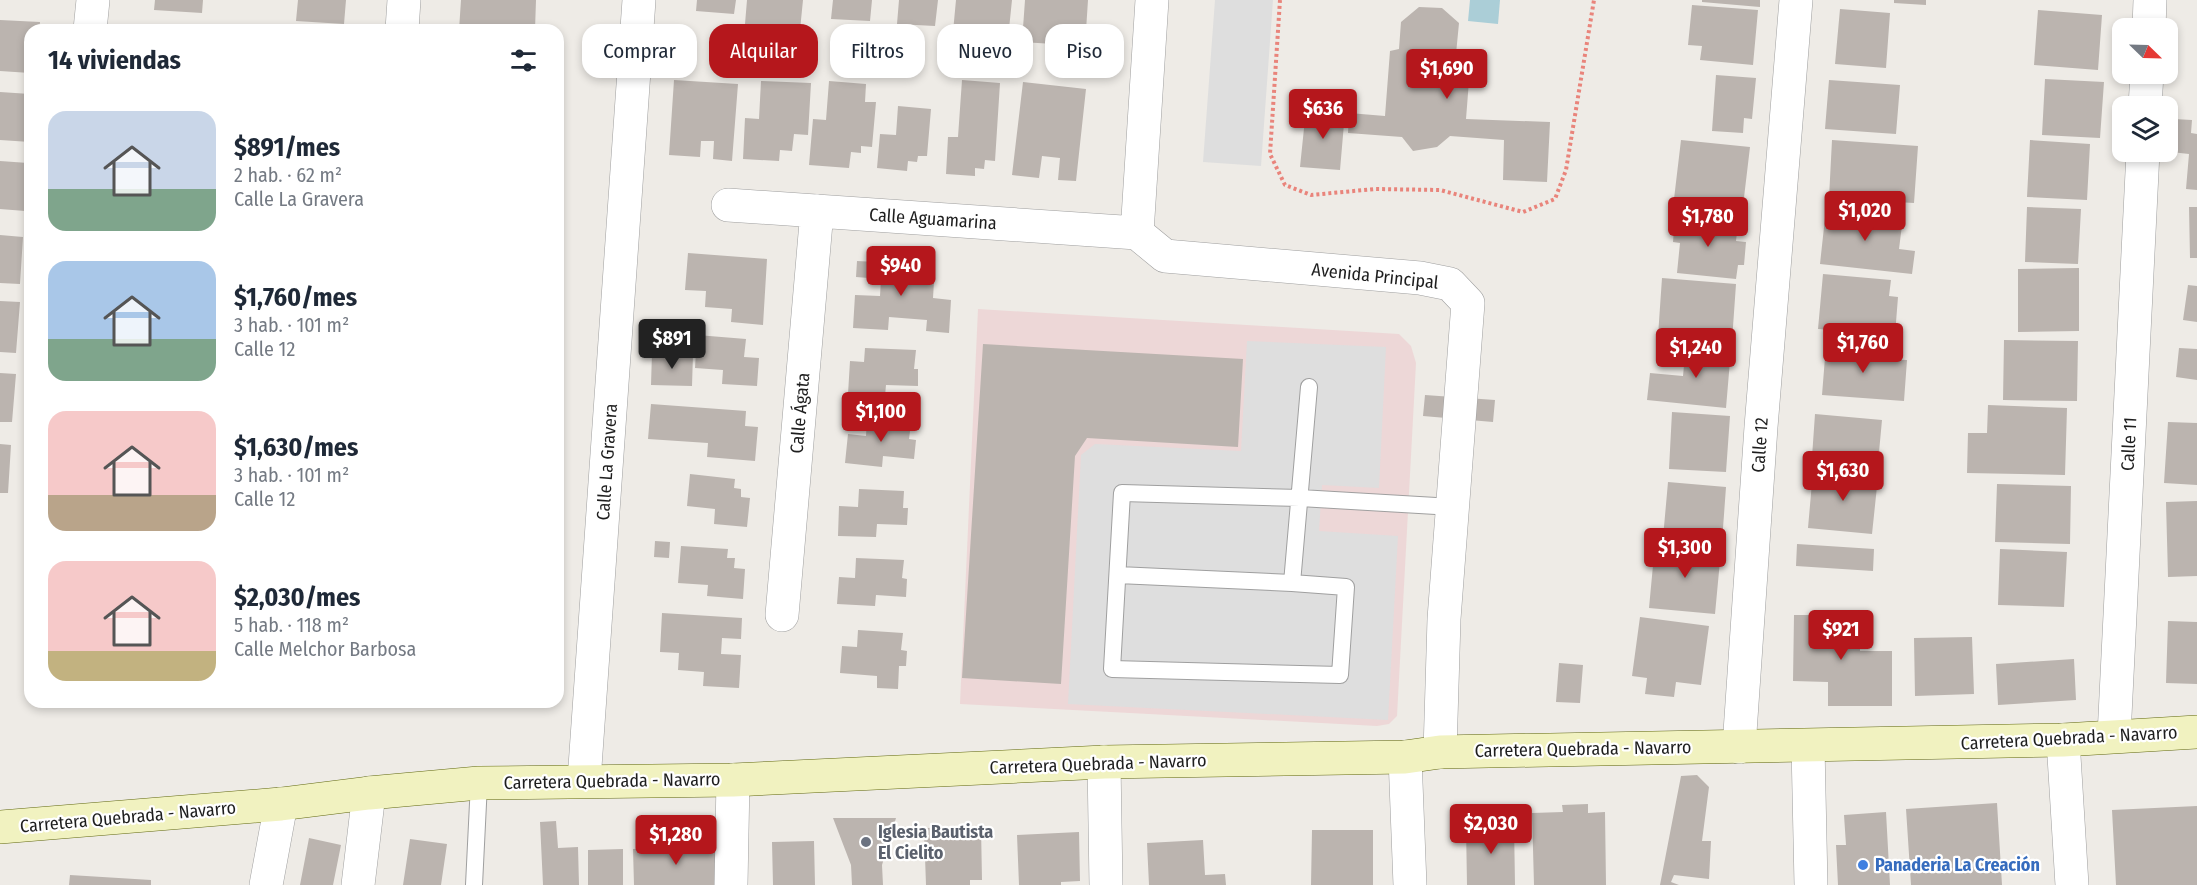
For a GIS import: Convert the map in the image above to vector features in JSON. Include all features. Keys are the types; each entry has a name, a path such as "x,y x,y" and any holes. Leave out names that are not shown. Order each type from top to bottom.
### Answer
{"street":[{"path":"91,24 93,0"},
{"path":"402,24 404,0"},
{"name":"Calle La Gravera","path":"584,781 639,0"},
{"path":"1137,233 1152,0"},
{"name":"Calle 12","path":"1739,747 1762,415 1796,0"},
{"path":"2149,18 2150,0"},
{"name":"Calle 11","path":"2114,736 2143,162"},
{"name":"Calle Aguamarina","path":"728,205 1137,233"},
{"name":"Calle Ágata","path":"782,615 817,211"},
{"name":"Avenida Principal","path":"1137,233 1165,256 1420,278 1450,284 1468,303 1444,619 1440,752"},
{"name":"Carretera Quebrada - Navarro","path":"0,827 281,804 479,783 733,780 1104,762 1406,757 1440,752 2063,740 2197,732"},
{"path":"2063,740 2072,885"},
{"path":"1808,746 1811,885"},
{"path":"1406,757 1410,885"},
{"path":"1104,762 1106,885"},
{"path":"731,885 733,780"},
{"path":"358,885 369,793"},
{"path":"266,885 281,804"}],"lane":[{"path":"1292,583 1309,387"},
{"path":"1118,575 1346,587 1340,675 1112,669 1122,493 1300,498 1453,507"},
{"path":"474,885 479,783"}],"path":[{"path":"1280,0 1270,154 1285,185 1311,195 1375,189 1440,190 1523,212 1555,199 1566,170 1594,0"}],"shaded area":[{"path":"1215,0 1273,0 1261,166 1203,162"},
{"path":"978,309 1399,334 1411,346 1416,363 1397,716 1389,724 1377,726 960,704"},
{"path":"1247,341 1386,347 1379,488 1322,485 1319,531 1398,536 1388,720 1068,704 1081,455 1095,444 1241,451"}],"water":[{"path":"1470,0 1500,0 1498,24 1468,21"}],"building":[{"path":"155,0 203,0 202,13 154,10"},
{"path":"298,0 346,0 344,24 296,21"},
{"path":"461,0 536,0 535,24 459,24"},
{"path":"697,0 736,0 734,14 696,11"},
{"path":"747,0 803,0 801,24 745,24"},
{"path":"833,0 872,0 870,21 831,19"},
{"path":"899,0 938,0 935,26 897,24"},
{"path":"956,0 1012,0 1010,24 954,24"},
{"path":"1025,0 1088,0 1086,24 1045,24 1045,43 1033,43 1033,24 1023,24"},
{"path":"1702,0 1760,0 1760,7 1702,2"},
{"path":"1894,0 1926,0 1926,5 1894,3"},
{"path":"1692,5 1758,10 1753,65 1700,60 1702,46 1688,45"},
{"path":"1419,7 1442,8 1459,23 1456,54 1471,55 1466,119 1550,122 1547,182 1503,180 1504,140 1450,136 1437,147 1413,151 1402,137 1348,133 1349,113 1385,116 1390,51 1399,49 1401,22"},
{"path":"1840,9 1890,13 1886,68 1835,64"},
{"path":"2038,10 2102,15 2098,70 2034,65"},
{"path":"0,20 40,22 40,24 24,24 24,73 0,71"},
{"path":"1716,75 1756,78 1752,119 1744,118 1743,133 1712,131"},
{"path":"2045,79 2104,82 2100,138 2042,135"},
{"path":"674,80 738,84 732,161 713,159 714,141 701,141 700,157 669,155"},
{"path":"962,80 1000,83 995,161 985,160 984,169 975,168 975,176 946,174 948,137 958,137"},
{"path":"1829,80 1900,85 1896,134 1825,129"},
{"path":"761,81 811,83 808,135 794,134 792,151 780,150 779,161 743,159 745,118 759,119"},
{"path":"829,81 866,84 865,102 876,102 872,147 861,146 861,153 851,152 849,168 809,165 813,119 826,120"},
{"path":"1023,82 1086,89 1076,181 1058,180 1060,158 1042,156 1039,178 1012,175"},
{"path":"0,92 24,94 24,142 0,140"},
{"path":"898,106 931,109 927,156 918,156 917,162 908,161 907,171 877,168 880,134 896,135"},
{"path":"1306,109 1345,112 1340,170 1300,167"},
{"path":"2178,119 2192,120 2191,133 2197,134 2197,190 2186,189 2189,154 2178,153"},
{"path":"1681,140 1750,147 1743,206 1674,199"},
{"path":"1832,140 1918,146 1914,203 1829,198"},
{"path":"2030,140 2090,144 2087,200 2027,197"},
{"path":"0,161 24,163 24,211 0,209"},
{"path":"2027,207 2081,209 2078,264 2025,262"},
{"path":"2189,207 2197,207 2197,258 2190,258"},
{"path":"1826,209 1903,217 1899,249 1915,251 1912,274 1820,264"},
{"path":"1675,217 1738,224 1736,241 1746,242 1744,265 1738,265 1736,279 1677,273 1680,243 1673,242"},
{"path":"0,235 23,237 20,284 0,283"},
{"path":"688,253 767,259 763,325 731,322 732,309 705,307 706,291 685,290"},
{"path":"857,261 935,265 933,298 951,300 949,333 926,331 927,320 889,317 888,330 853,328 855,295 880,296 881,279 856,277"},
{"path":"2079,268 2079,331 2018,332 2018,269"},
{"path":"1823,274 1891,280 1889,296 1898,297 1895,335 1818,329"},
{"path":"1662,278 1736,284 1732,341 1658,336"},
{"path":"2188,285 2197,286 2197,322 2183,320"},
{"path":"0,301 20,302 16,353 0,352"},
{"path":"697,335 746,339 744,357 759,358 757,386 722,384 723,370 695,368"},
{"path":"2004,340 2078,341 2077,401 2003,400"},
{"path":"983,344 1243,359 1238,447 1087,438 1075,456 1061,684 962,678"},
{"path":"1686,345 1731,349 1726,408 1647,400 1650,373 1683,376"},
{"path":"1826,345 1884,349 1884,359 1907,360 1904,401 1822,395"},
{"path":"865,348 916,350 914,369 918,369 918,386 886,385 885,396 848,394 850,361 864,362"},
{"path":"2179,348 2197,349 2197,380 2176,377"},
{"path":"652,353 693,354 692,386 651,385"},
{"path":"0,373 16,374 12,422 0,422"},
{"path":"1425,395 1495,400 1493,422 1423,416"},
{"path":"651,404 746,411 745,426 758,427 755,461 707,457 708,443 648,439"},
{"path":"1988,405 2067,408 2065,475 1967,473 1968,433 1987,433"},
{"path":"1672,412 1730,416 1726,472 1669,469"},
{"path":"1815,414 1882,420 1878,463 1812,457"},
{"path":"867,419 911,423 909,439 916,440 914,459 883,456 882,467 845,463 848,434 866,436"},
{"path":"2168,422 2197,423 2197,485 2164,483"},
{"path":"0,444 11,445 8,493 0,493"},
{"path":"1813,471 1878,477 1872,534 1808,528"},
{"path":"690,474 735,479 734,488 741,489 741,497 750,498 747,527 714,524 715,509 687,506"},
{"path":"1668,482 1726,487 1722,542 1663,538"},
{"path":"1997,484 2071,486 2070,544 1995,542"},
{"path":"859,489 904,491 903,508 908,508 907,525 877,524 876,537 838,536 839,506 858,507"},
{"path":"2197,501 2197,576 2168,577 2166,502"},
{"path":"655,541 670,542 669,558 654,557"},
{"path":"1655,544 1721,550 1715,614 1649,608"},
{"path":"1797,544 1874,549 1873,571 1796,566"},
{"path":"681,546 728,549 727,558 735,558 734,568 745,569 743,599 707,596 708,585 678,583"},
{"path":"2000,549 2067,552 2064,607 1998,605"},
{"path":"856,558 904,560 902,578 907,579 906,597 876,595 875,606 837,604 839,577 855,578"},
{"path":"662,613 742,618 741,639 722,638 721,654 741,655 739,688 703,686 704,672 678,670 679,653 660,652"},
{"path":"1794,615 1860,615 1860,651 1892,651 1892,706 1828,706 1828,682 1793,681"},
{"path":"1640,617 1709,626 1701,685 1676,682 1674,697 1645,694 1647,678 1632,676"},
{"path":"2168,621 2197,622 2197,684 2166,683"},
{"path":"858,630 903,633 901,650 907,651 906,666 899,666 898,689 877,688 877,676 840,673 842,646 857,647"},
{"path":"1972,637 1974,694 1915,696 1914,638"},
{"path":"2074,659 2076,700 1998,705 1996,664"},
{"path":"1559,663 1583,665 1580,703 1556,702"},
{"path":"1697,775 1709,787 1702,841 1711,841 1709,879 1674,875 1671,882 1679,885 1660,885 1681,776"},
{"path":"1997,803 2002,885 1911,885 1906,809"},
{"path":"1588,804 1588,813 1605,812 1606,885 1534,885 1532,813 1563,812 1562,805"},
{"path":"2197,806 2197,885 2116,885 2112,810"},
{"name":"Panaderia La Creación","path":"1886,812 1890,885 1838,885 1836,845 1846,845 1844,815"},
{"name":"Iglesia Bautista El Cielito","path":"833,818 896,818 882,865 883,885 852,885 851,865"},
{"path":"556,821 558,848 578,847 579,885 543,885 540,822"},
{"path":"1514,824 1515,885 1467,885 1466,826"},
{"path":"981,827 982,880 970,880 970,885 926,885 924,828"},
{"path":"1312,830 1373,830 1373,885 1311,885"},
{"path":"1079,832 1080,881 1061,882 1061,885 1019,885 1017,835"},
{"path":"309,838 341,845 333,885 300,885"},
{"path":"410,839 447,844 441,885 403,885"},
{"path":"1203,840 1205,875 1225,874 1226,885 1149,885 1147,843"},
{"path":"814,841 815,885 773,885 772,842"},
{"path":"716,845 718,885 634,885 633,849"},
{"path":"623,849 623,885 588,885 588,850"},
{"path":"70,875 151,880 151,885 69,885"}],"place":[{"name":"Iglesia Bautista El Cielito","path":"866,842"},
{"name":"Panaderia La Creación","path":"1863,865"}]}
